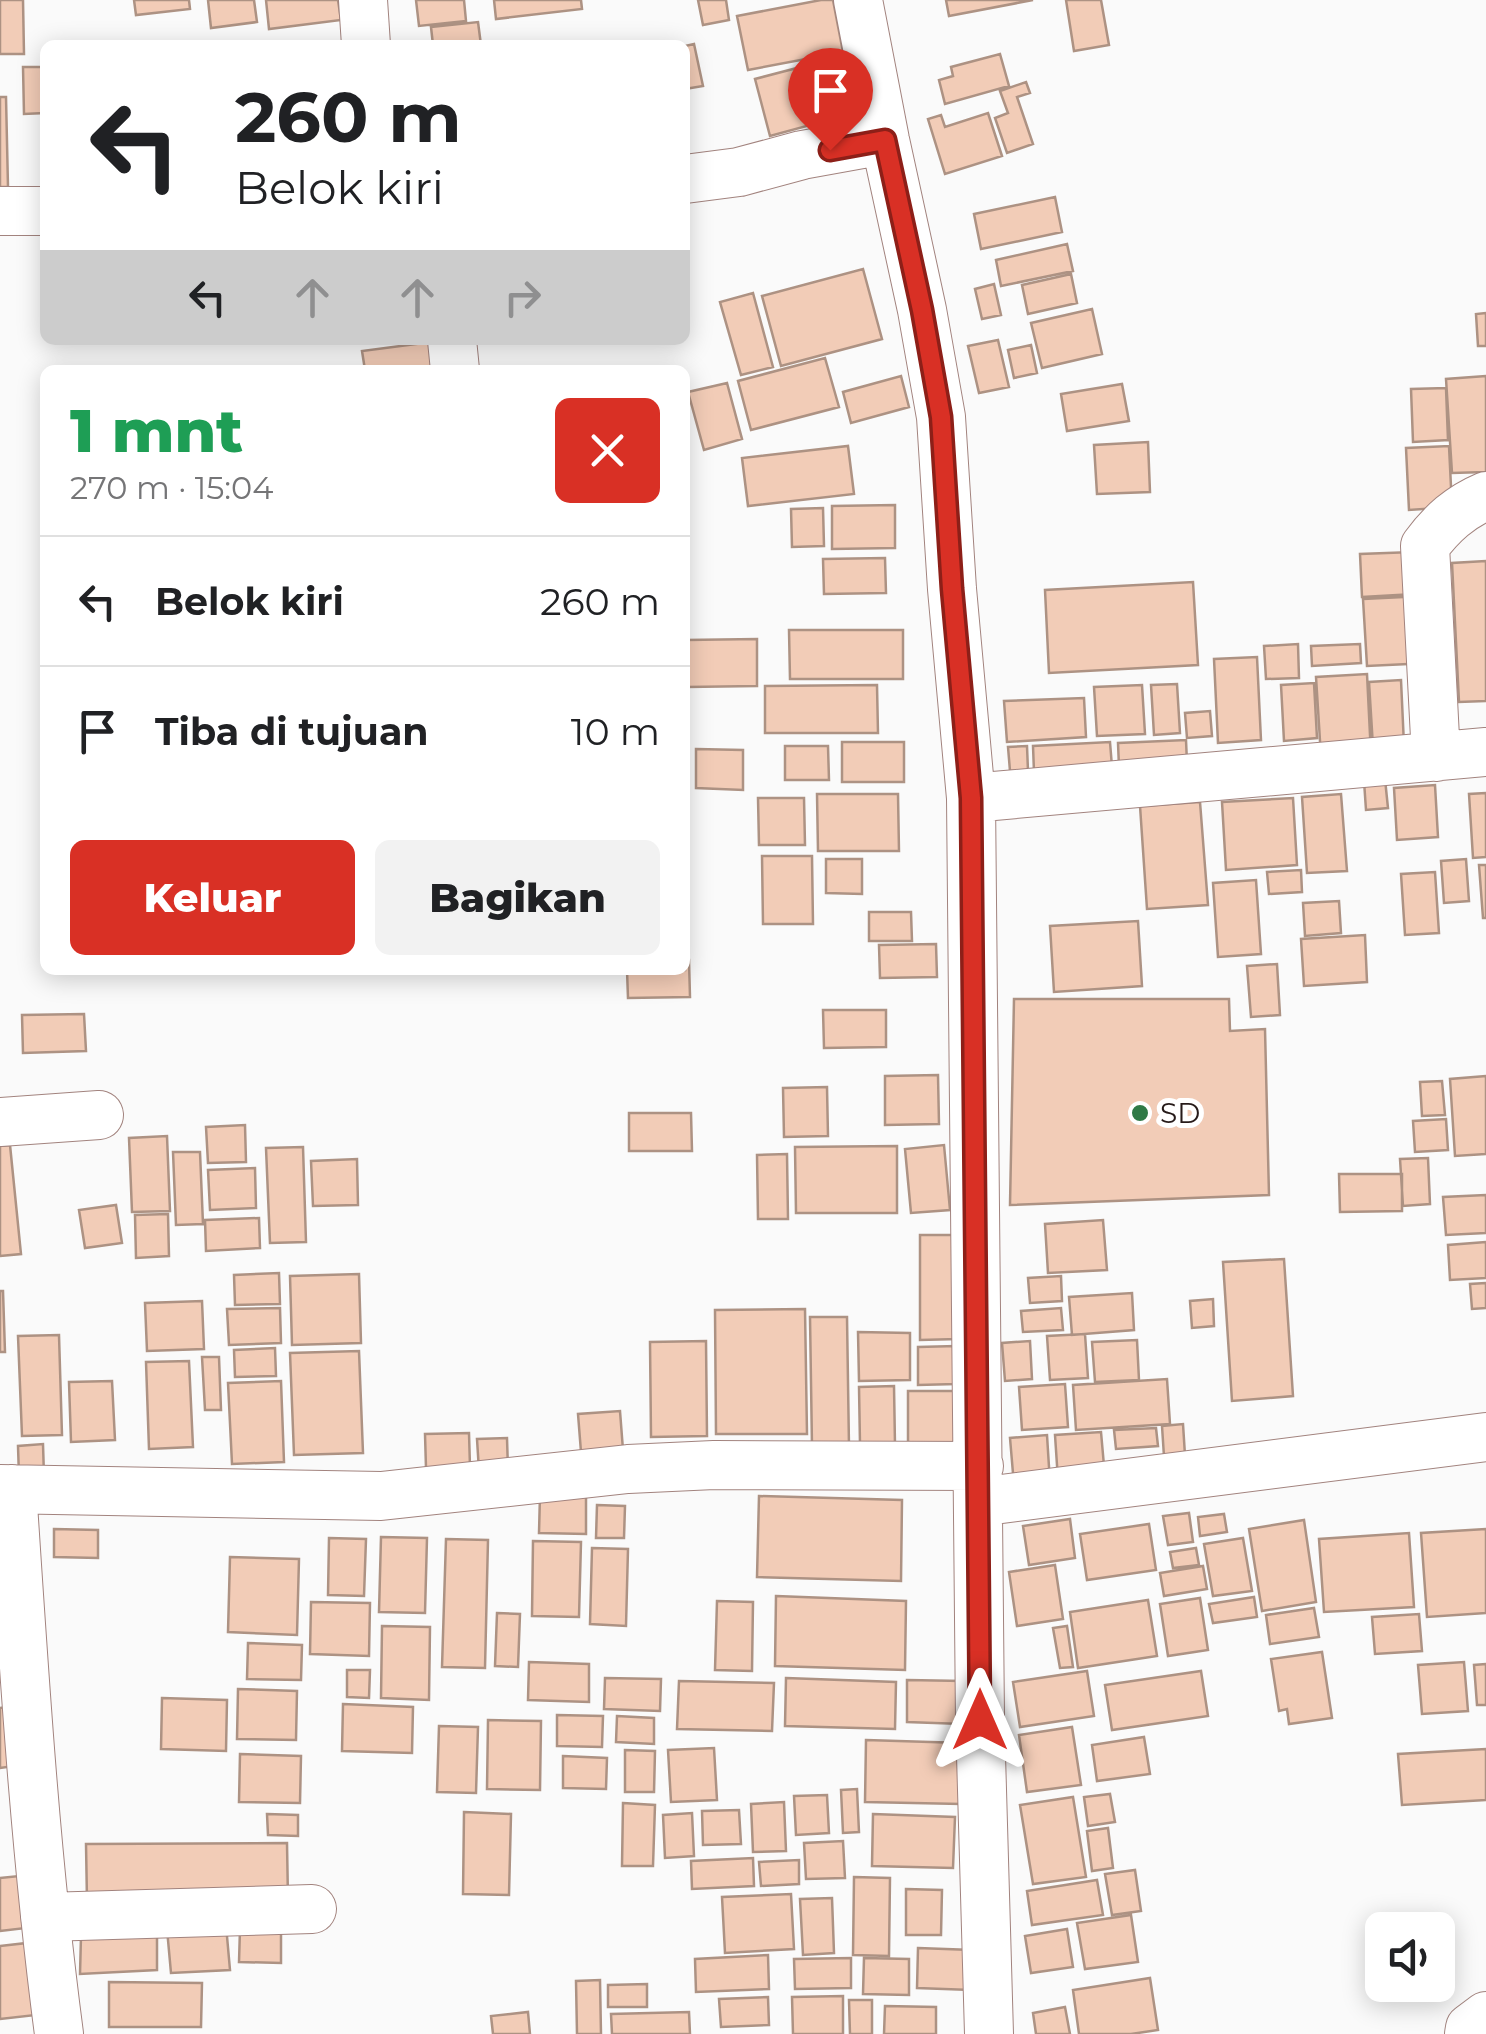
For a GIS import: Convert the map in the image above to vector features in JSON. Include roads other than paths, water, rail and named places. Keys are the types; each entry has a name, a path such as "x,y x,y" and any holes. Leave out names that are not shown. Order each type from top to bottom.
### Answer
{"street":[{"path":"363,0 366,40"},
{"path":"858,0 941,417 971,798 980,1720 989,2034"},
{"path":"690,178 739,172 802,155 885,140"},
{"path":"0,211 40,211"},
{"path":"1436,757 1425,546 1465,505 1486,496"},
{"path":"971,798 1486,752"},
{"path":"0,1122 99,1115"},
{"path":"58,2034 6,1489 381,1496 628,1469 714,1464 978,1484 1486,1436"},
{"path":"45,1917 312,1909"},
{"path":"1469,2034 1470,2028 1486,2016"}],"place":[{"name":"SD","path":"1140,1113"}]}
